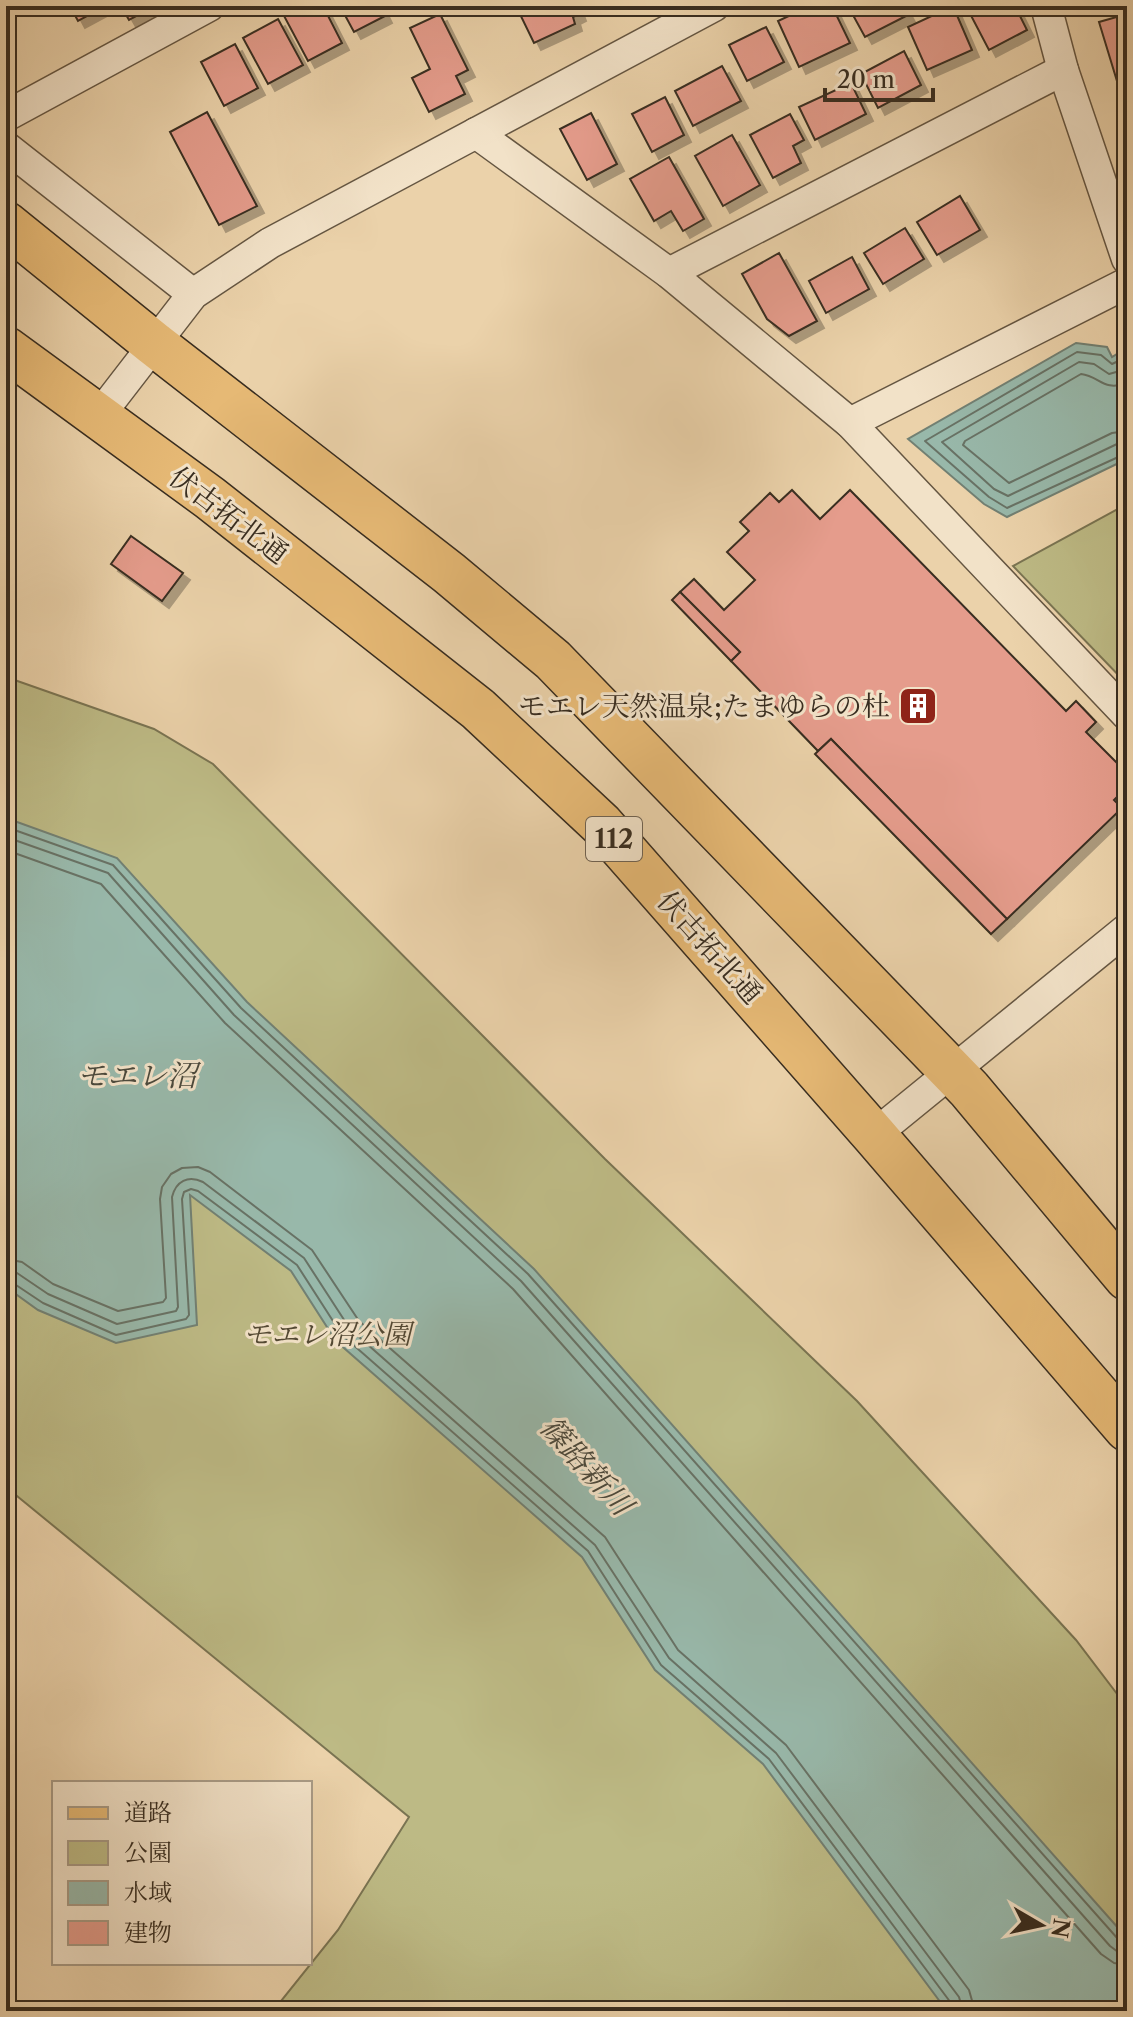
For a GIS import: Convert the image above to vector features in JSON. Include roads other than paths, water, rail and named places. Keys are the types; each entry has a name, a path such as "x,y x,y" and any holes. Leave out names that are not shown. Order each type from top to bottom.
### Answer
{"main road":[{"path":"6,224 153,343 449,573 553,660 969,1089 1127,1278"},
{"name":"伏古拓北通","path":"6,349 210,498 478,709 601,824 1127,1429"}],"street":[{"path":"6,116 209,6"},
{"path":"98,417 193,294 270,243 714,6"},
{"path":"1046,6 1063,70 1127,259"},
{"path":"669,273 1063,70"},
{"path":"476,133 669,273 850,423 1127,715"},
{"path":"6,147 193,294"},
{"path":"850,423 1127,283"},
{"path":"874,1135 1127,929"}],"water":[{"path":"1076,343 1107,347 1112,357 1125,349 1127,353 1127,459 1007,517 984,504 908,439"},
{"name":"モエレ沼","path":"6,818 117,858 247,1002 534,1269 1127,1938 1127,2011 947,2011 763,1764 655,1670 582,1557 336,1341 291,1271 190,1195 197,1325 116,1343 38,1310 6,1287"}],"place":[{"name":"モエレ天然温泉;たまゆらの杜","path":"918,706"}],"park label":[{"name":"モエレ沼公園","path":"327,1334"}],"water label":[{"name":"篠路新川","path":"586,1466"}]}
